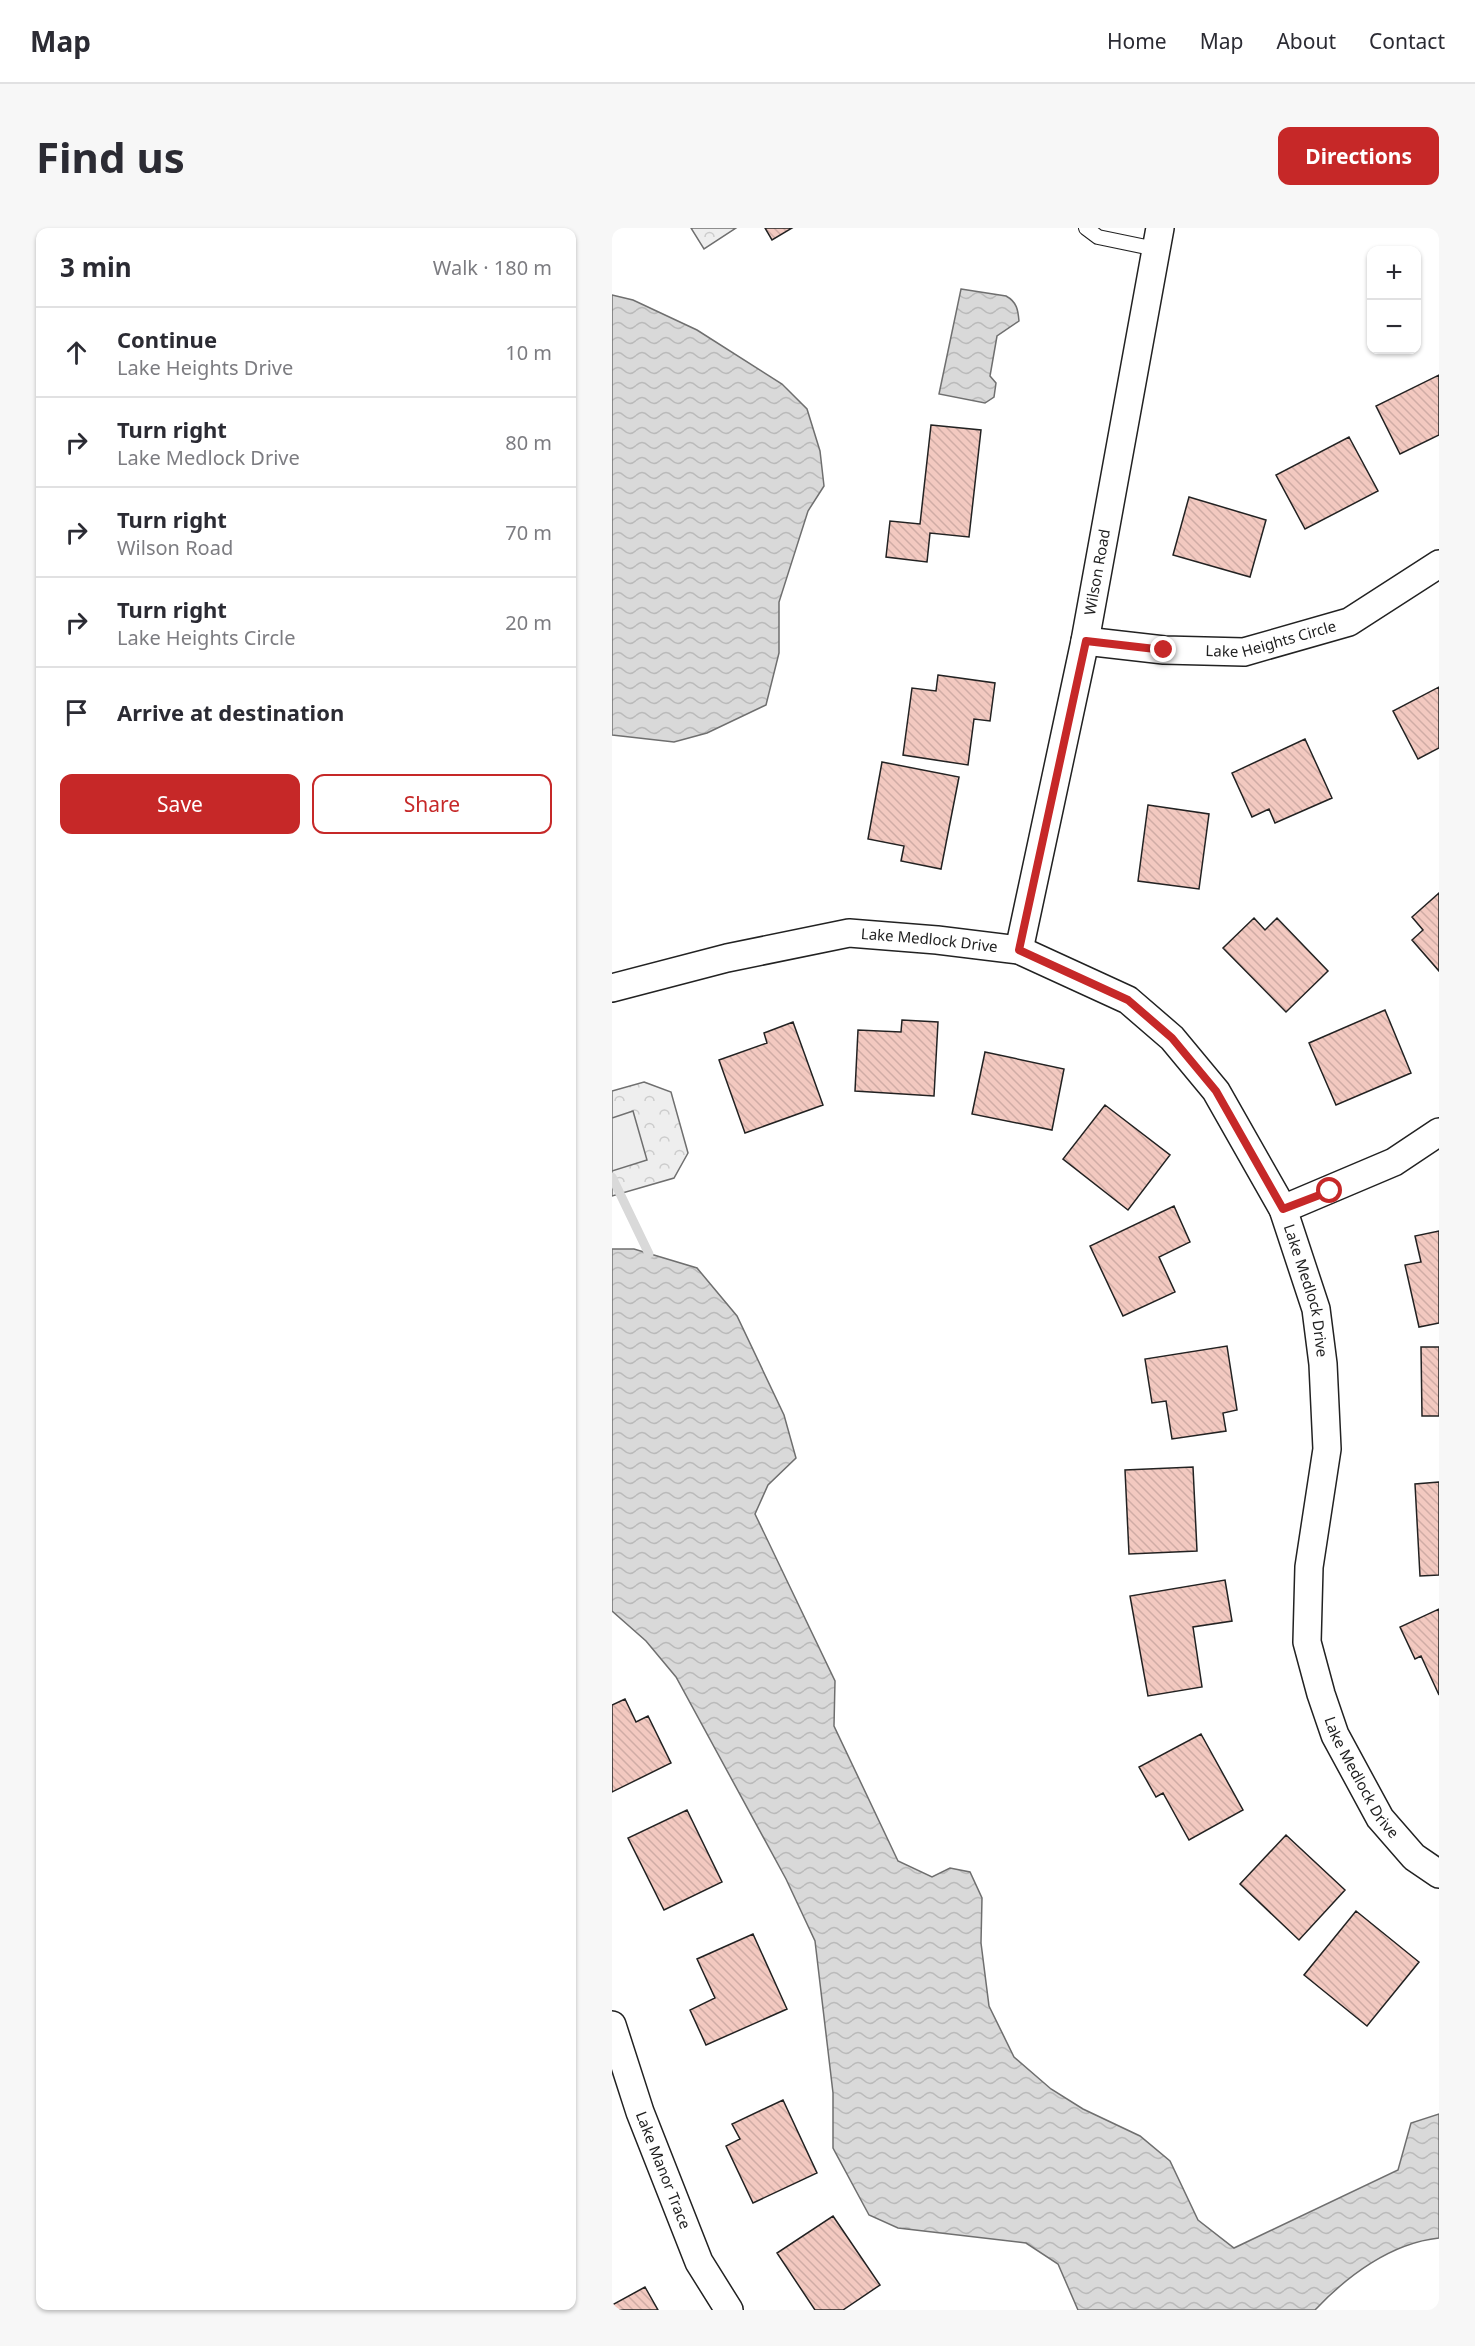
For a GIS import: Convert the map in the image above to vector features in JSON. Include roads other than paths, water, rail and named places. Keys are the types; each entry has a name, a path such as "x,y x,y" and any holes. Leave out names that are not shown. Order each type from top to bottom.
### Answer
{"street":[{"name":"Wilson Road","path":"1019,950 1086,641 1158,238"},
{"name":"Lake Heights Circle","path":"1086,641 1164,650 1244,652 1348,622 1439,564"},
{"name":"Lake Medlock Drive","path":"612,988 727,958 849,933 937,940 1019,950 1128,1000 1172,1038 1216,1091 1283,1209 1316,1309 1323,1364 1327,1449 1309,1567 1307,1642 1335,1735 1380,1818 1414,1857 1439,1874"},
{"path":"1283,1209 1394,1162 1439,1132"},
{"name":"Lake Manor Trace","path":"612,2025 640,2112 699,2262 729,2310"}],"lane":[{"path":"1086,228 1098,237 1158,238"}],"water":[{"path":"961,289 1006,296 1015,304 1018,313 1019,321 997,336 990,376 996,383 994,397 985,403 939,394"},
{"path":"612,295 633,300 697,330 782,384 807,409 820,451 824,486 808,511 779,602 779,653 766,705 707,733 674,742 612,735"},
{"path":"612,1249 634,1249 697,1268 737,1316 784,1415 796,1458 768,1485 755,1514 835,1681 834,1726 898,1861 932,1877 950,1868 970,1872 982,1898 981,1943 989,2006 1014,2057 1051,2089 1083,2109 1140,2136 1170,2161 1198,2220 1234,2248 1398,2170 1411,2123 1439,2114 1439,2238 1404,2247 1371,2263 1341,2285 1315,2310 1078,2310 1058,2264 1026,2243 898,2228 869,2215 833,2148 833,2093 815,1941 786,1879 676,1677 646,1641 612,1611"}],"waterway":[{"path":"612,1177 649,1254"}]}
